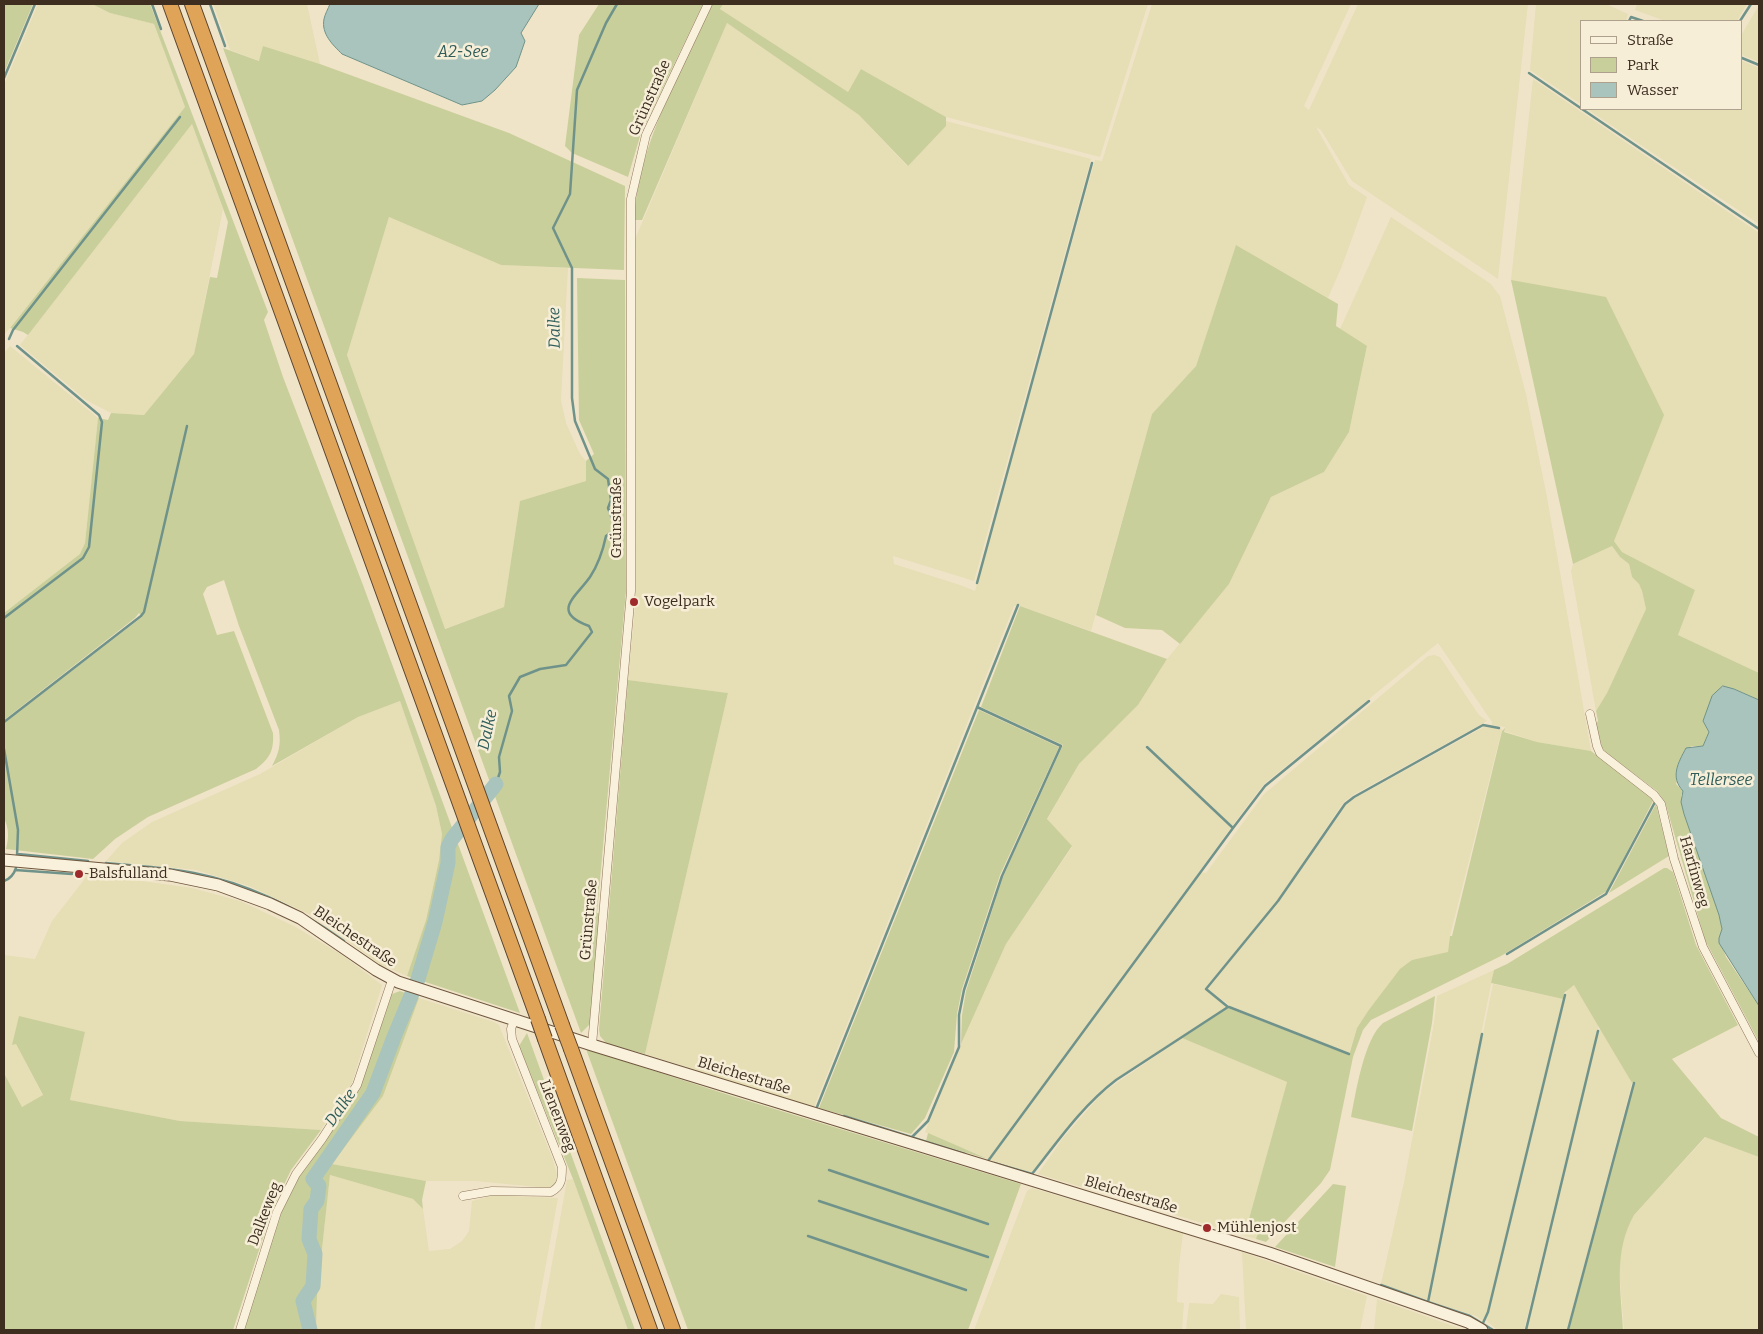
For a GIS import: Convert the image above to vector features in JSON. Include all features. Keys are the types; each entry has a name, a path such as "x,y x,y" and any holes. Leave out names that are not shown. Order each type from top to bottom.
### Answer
{"highway":[{"path":"170,4 650,1330"},
{"path":"192,4 673,1330"}],"street":[{"name":"Grünstraße","path":"592,1045 631,591 631,199 646,135 708,4"},
{"name":"Harfinweg","path":"1590,714 1596,746 1600,753 1654,795 1661,804 1674,859 1703,947 1759,1053"},
{"name":"Bleichestraße","path":"4,860 170,875 218,885 270,904 300,918 395,981 592,1045 1269,1253 1468,1322 1482,1330"},
{"name":"Dalkeweg","path":"240,1330 277,1212 296,1174 322,1139 357,1085 395,981"},
{"name":"Lienenweg","path":"463,1196 492,1191 551,1192 558,1188 562,1181 562,1167 512,1039 511,1029 514,1020"}],"shaded area":[{"path":"38,4 92,4 110,13 154,24 185,107 5,334 4,339 4,85"},
{"path":"213,4 307,4 320,64 263,46 260,61 230,50"},
{"path":"723,4 1148,4 1100,157 946,117 861,69 848,92 720,9"},
{"path":"1152,4 1351,4 1304,106 1309,110 1358,4 1528,4 1498,279 1352,181 1321,130 1316,127 1349,185 1367,197 1342,266 1328,298 1236,245 1196,366 1152,414 1091,631 1020,606 1014,606 814,1107 645,1054 728,693 628,680 636,597 635,239 727,23 859,115 907,166 946,126 946,121 1091,159 974,581 893,556 894,564 975,591 1095,160 1102,161"},
{"path":"1536,4 1606,4 1628,14 1626,20 1580,20 1579,103 1530,70"},
{"path":"1637,4 1747,4 1738,20 1662,20 1635,10"},
{"path":"1759,5 1759,62 1743,55 1743,32"},
{"path":"1743,61 1759,68 1759,224 1588,110 1743,110"},
{"path":"1533,79 1759,233 1759,673 1678,635 1695,590 1622,552 1614,541 1511,280"},
{"path":"192,124 223,209 194,354 144,415 111,413 86,400 20,345"},
{"path":"389,217 501,265 568,268 561,400 566,423 580,454 586,461 586,481 520,501 504,607 444,629 347,355"},
{"path":"1391,217 1491,284 1500,296 1526,394 1547,497 1591,751 1537,742 1504,731 1505,727 1492,725 1492,722 1438,643 1264,784 1232,826 1147,745 1146,748 1231,828 988,1159 941,1140 925,1132 961,1044 1006,944 1072,847 1047,820 1079,764 1138,705 1167,659 1229,584 1271,497 1324,472 1349,432 1367,347 1340,329"},
{"path":"10,346 98,418 85,543 80,555 4,613 4,353"},
{"path":"1612,546 1620,557 1629,564 1632,577 1639,584 1642,591 1646,609 1607,693 1596,711 1571,571 1573,564"},
{"path":"1428,656 1440,657 1479,715 1487,721 1353,795 1343,803 1277,901 1205,988 1227,1007 1114,1080 1099,1092 1032,1173 990,1160 1201,872 1206,873 1264,794"},
{"path":"400,701 436,806 442,834 439,860 426,920 407,976 379,964 315,917 249,886 196,870 106,861 122,843 152,822 260,774 358,717"},
{"path":"1484,727 1502,729 1450,936 1448,953 1412,960 1368,1011 1357,1028 1349,1053 1232,1007 1207,989 1279,902 1346,805 1355,798"},
{"path":"93,874 192,888 240,901 294,926 342,955 382,985 352,1083 321,1130 180,1121 70,1100 85,1032 16,1044 43,1096 22,1107 4,1073 4,955 35,959 52,921 87,876"},
{"path":"1494,970 1427,1300 1381,1284 1404,1182 1434,1023 1437,996"},
{"path":"1493,984 1563,999 1487,1312 1483,1321 1476,1316 1429,1301"},
{"path":"1574,985 1599,1025 1524,1330 1497,1330 1486,1320 1567,990"},
{"path":"419,998 499,1025 553,1160 557,1175 555,1184 548,1188 475,1181 426,1181 332,1164 383,1096"},
{"path":"1600,1027 1632,1083 1567,1330 1526,1330"},
{"path":"1182,1038 1287,1082 1247,1226 1259,1230 1256,1239 1038,1174 1063,1138 1102,1093"},
{"path":"1706,1137 1759,1157 1759,1330 1624,1330 1619,1268 1621,1244 1629,1224 1634,1215"},
{"path":"330,1175 413,1199 423,1209 429,1251 450,1249 462,1241 469,1231 472,1201 494,1195 558,1198 534,1330 316,1330 317,1296"},
{"path":"573,1179 628,1330 540,1330 567,1180"},
{"path":"1032,1188 1183,1233 1177,1302 1184,1303 1182,1330 974,1330 1027,1191"},
{"path":"1242,1252 1367,1296 1360,1330 1246,1330"},
{"path":"1221,1294 1239,1297 1240,1330 1186,1330 1189,1303 1213,1304"},
{"path":"1377,1299 1459,1328 1464,1330 1374,1330"}],"green space":[{"path":"4,4 33,4 4,73"},
{"path":"92,4 150,4 268,312 264,320 283,377 363,585 520,1013 407,976 426,920 439,860 442,834 436,806 400,701 358,717 272,766 279,749 279,730 239,626 224,580 207,587 203,594 217,635 234,631 273,733 273,745 268,758 256,769 148,817 115,839 93,859 6,849 8,833 4,818 4,723 142,617 139,613 4,720 4,613 80,554 85,543 98,418 108,420 111,413 144,415 194,354 210,277 217,278 228,222 192,124 28,335 10,328 185,107 154,24 110,13"},
{"path":"599,4 703,4 641,133 628,177 572,153 565,146 579,35"},
{"path":"712,4 723,4 720,9 848,92 861,69 946,117 946,126 908,166 859,115 727,23 642,220 634,220 637,192 652,136"},
{"path":"263,46 320,64 509,133 625,186 624,270 501,265 389,217 347,355 445,629 504,607 520,501 586,481 586,461 594,454 579,420 577,278 625,280 626,591 597,913 600,913 590,1024 581,1033 223,48 259,61"},
{"path":"1236,245 1338,304 1336,326 1367,346 1349,432 1324,472 1271,497 1229,584 1180,644 1162,630 1125,628 1096,615 1152,414 1196,366"},
{"path":"1511,280 1606,297 1664,415 1614,541 1622,552 1695,590 1678,635 1759,673 1759,700 1734,689 1703,721 1709,732 1703,746 1691,746 1676,784 1683,791 1681,796 1684,814 1719,914 1722,929 1719,938 1726,957 1759,1006 1759,1042 1705,940 1665,802 1657,791 1606,753 1602,747 1596,724 1598,721 1596,711 1607,693 1646,609 1642,591 1639,584 1632,577 1629,564 1620,557 1612,546 1573,564"},
{"path":"1020,606 1167,659 1138,705 1079,764 1047,819 1072,846 1006,944 961,1044 962,1015 966,991 1003,877 1063,745 981,707"},
{"path":"628,680 728,693 645,1054 607,1044 600,1036 599,1029"},
{"path":"979,710 1059,747 1000,875 962,989 957,1014 954,1052 925,1118 911,1134 819,1108"},
{"path":"1505,728 1504,732 1537,742 1591,751 1653,798 1653,801 1607,891 1501,956 1371,1020 1363,1030 1353,1057 1330,1170 1321,1183 1266,1242 1256,1239 1259,1230 1247,1226 1287,1082 1182,1038 1228,1008 1349,1055 1357,1028 1400,969 1412,960 1448,952 1450,936 1452,936 1502,731"},
{"path":"1656,804 1669,856 1609,893"},
{"path":"1664,868 1673,872 1696,945 1738,1025 1672,1059 1721,1118 1759,1137 1759,1157 1705,1137 1634,1215 1627,1229 1623,1243 1620,1271 1623,1330 1569,1330 1634,1082 1632,1083 1574,985 1564,993 1563,999 1491,983 1494,970 1507,964"},
{"path":"400,991 419,998 383,1096 332,1164 426,1181 422,1200 423,1209 413,1199 330,1175 317,1296 316,1330 244,1330 280,1213 296,1181 360,1087 392,994"},
{"path":"1435,996 1432,1023 1412,1131 1351,1117 1358,1080 1366,1053 1376,1031 1383,1023"},
{"path":"19,1016 85,1032 70,1100 180,1121 321,1130 291,1170 272,1210 233,1330 4,1330 4,1073 22,1107 43,1095 16,1044 12,1045"},
{"path":"527,1033 635,1330 628,1330 573,1179 519,1046"},
{"path":"586,1049 732,1096 1021,1184 968,1330 688,1330"},
{"path":"928,1133 988,1159 926,1141"},
{"path":"1333,1184 1346,1186 1335,1267 1275,1247"}],"water":[{"name":"A2-See","path":"330,4 539,4 521,33 525,41 516,67 482,101 462,105 342,54 328,39 324,30 324,19"},
{"name":"Tellersee","path":"1723,686 1759,700 1759,1006 1719,943 1722,929 1719,915 1684,814 1681,802 1683,791 1679,786 1676,775 1678,765 1686,748 1703,746 1709,732 1703,721 1712,696"}],"waterway":[{"path":"4,78 35,4"},
{"path":"152,4 161,29"},
{"path":"210,4 225,46"},
{"name":"Dalke","path":"496,784 500,772 499,757 512,711 509,696 520,677 540,669 566,665 592,632 589,626 577,621 568,610 573,598 593,572 606,536 616,529 608,508 611,500 608,479 595,469 575,421 572,398 572,268 553,228 570,194 577,90 606,23 617,4"},
{"path":"1741,20 1751,4"},
{"path":"1630,20 1631,17 1640,20"},
{"path":"1743,58 1759,65"},
{"path":"1529,73 1580,108"},
{"path":"1583,110 1759,229"},
{"path":"9,339 13,330 180,117"},
{"path":"977,583 1092,163"},
{"path":"4,618 83,558 89,547 102,422 99,415 17,346"},
{"path":"4,722 144,612 187,426"},
{"path":"817,1107 1018,605"},
{"path":"1147,747 1233,828 1265,786 1369,701"},
{"path":"912,1137 928,1121 959,1047 959,1015 964,990 1002,876 1061,746 977,707"},
{"path":"994,1163 1032,1174 1071,1124 1104,1090 1116,1080 1228,1007 1206,989 1278,901 1345,804 1354,797 1483,725 1499,728"},
{"path":"4,749 18,830 17,856"},
{"name":"Dalke","path":"310,1330 303,1301 313,1286 315,1254 309,1239 311,1209 317,1201 319,1186 313,1179 373,1093 418,979 435,922 448,863 448,847 452,839 496,784"},
{"path":"1507,954 1606,894 1655,802"},
{"path":"988,1161 1233,828"},
{"path":"18,854 88,861"},
{"path":"106,863 183,871 235,884 291,908 344,941"},
{"path":"4,881 12,876 16,868"},
{"path":"15,870 72,874"},
{"path":"1483,1323 1488,1312 1565,995"},
{"path":"1229,1007 1349,1054"},
{"path":"1526,1330 1598,1031"},
{"path":"1381,1285 1428,1302 1482,1034"},
{"path":"1568,1330 1634,1083"},
{"path":"844,1116 965,1154"},
{"path":"829,1170 988,1224"},
{"path":"819,1201 988,1257"},
{"path":"808,1236 966,1290"},
{"path":"1428,1302 1470,1316 1493,1330"}],"place":[{"name":"Vogelpark","path":"634,602"},
{"name":"Balsfulland","path":"79,874"},
{"name":"Mühlenjost","path":"1207,1228"}]}
